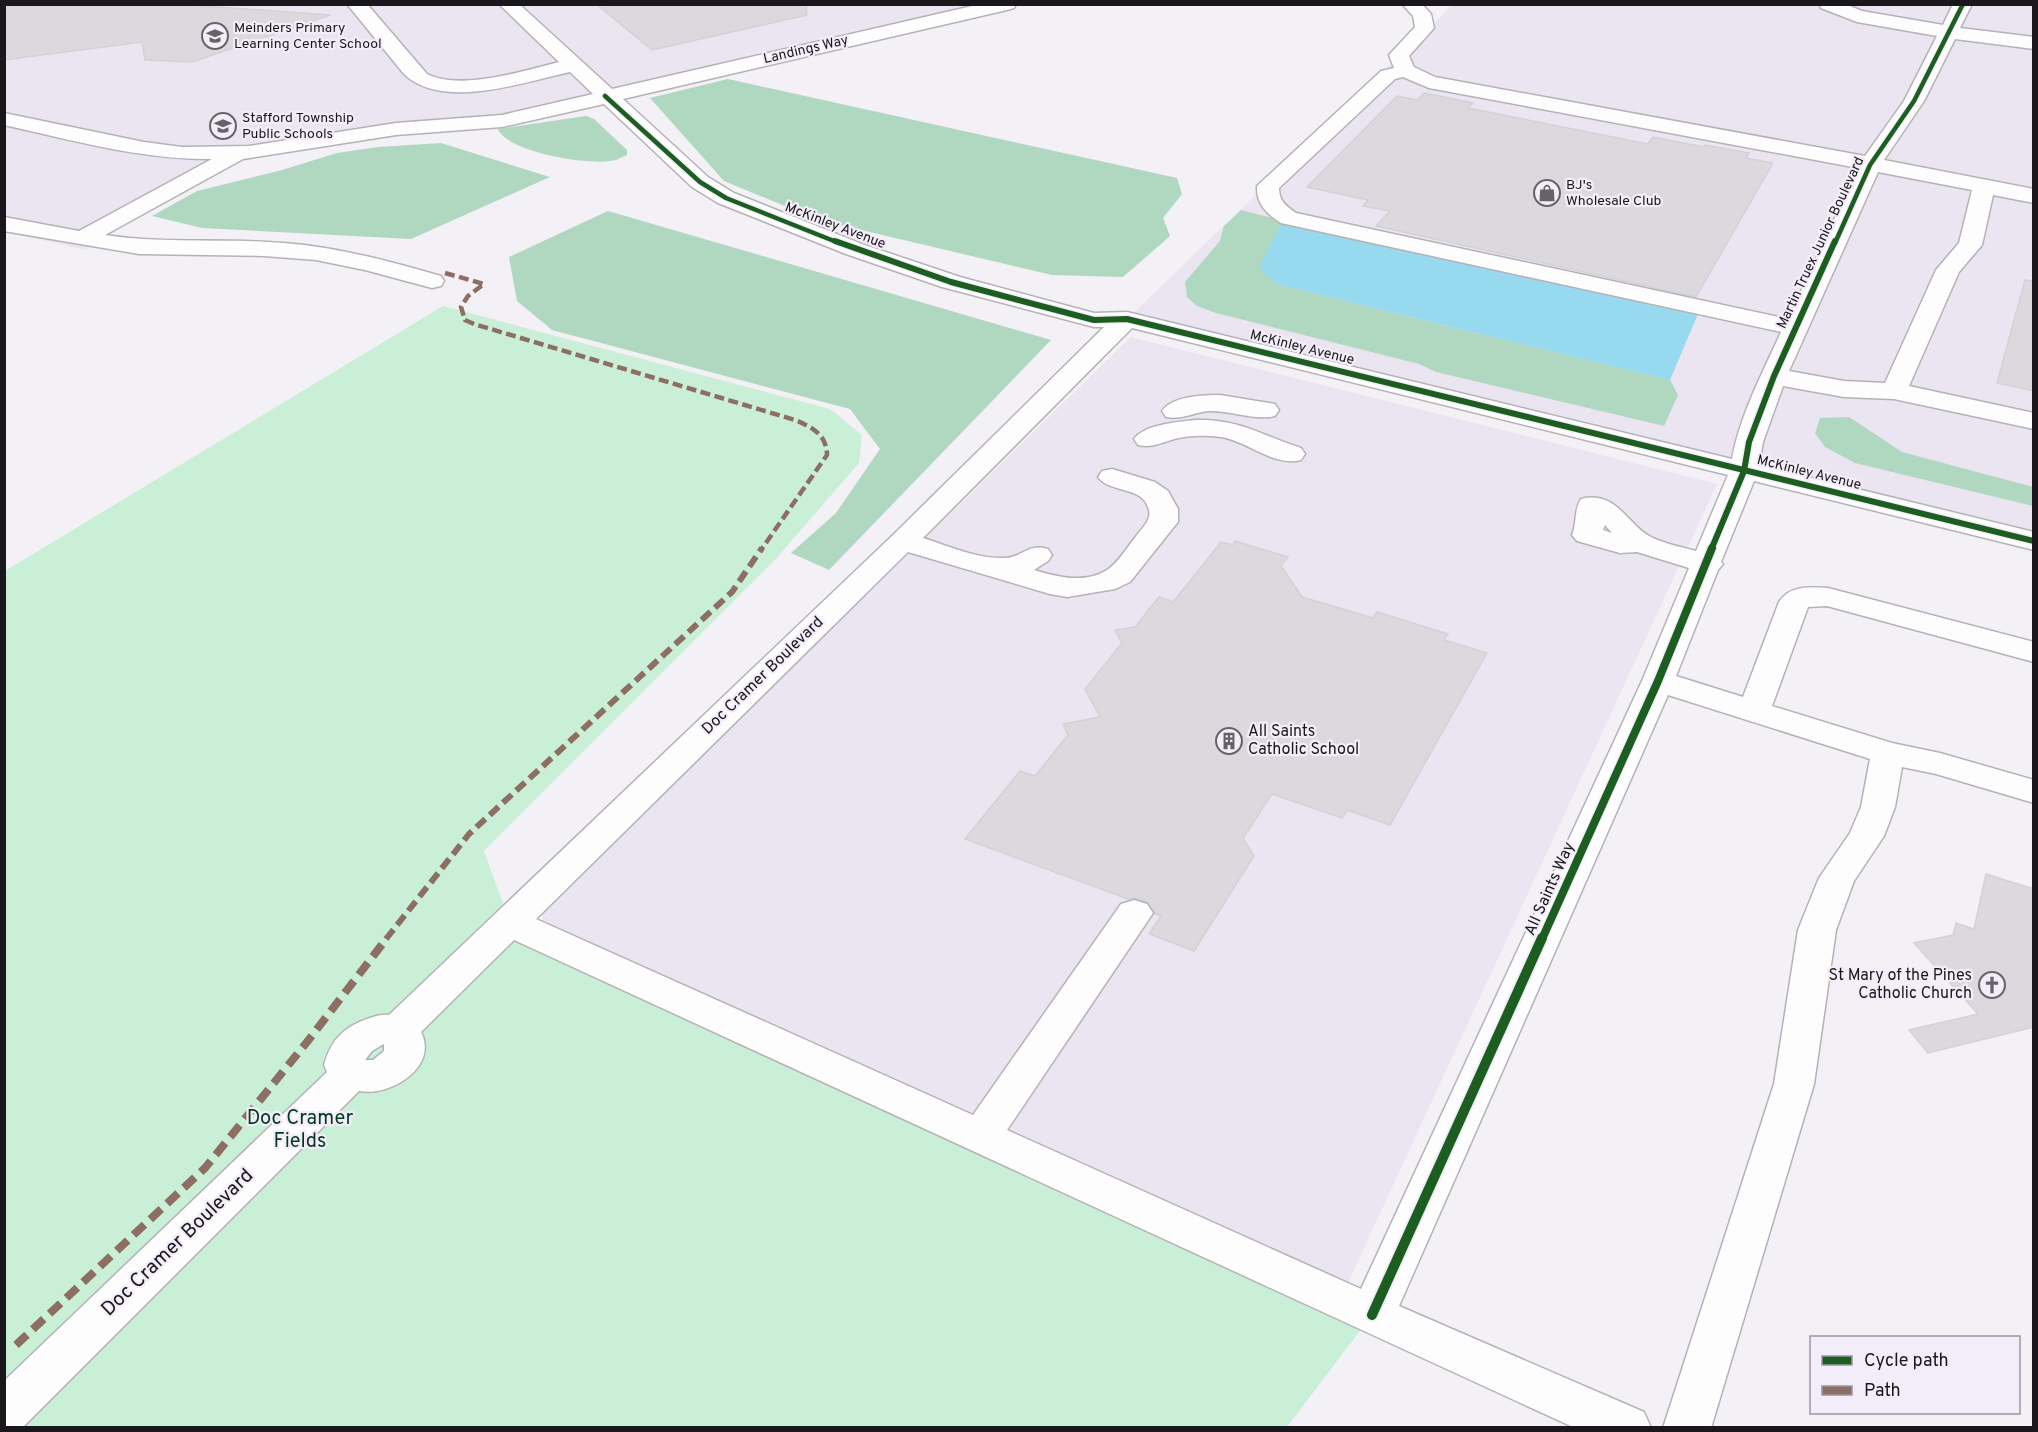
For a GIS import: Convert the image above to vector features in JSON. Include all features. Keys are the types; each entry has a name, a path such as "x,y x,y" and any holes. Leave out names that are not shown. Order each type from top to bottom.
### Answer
{"street":[{"path":"356,4 421,80 438,87 469,87 573,65"},
{"name":"McKinley Avenue","path":"508,4 700,182 726,198 854,249 951,282 1094,320 1127,319 2034,541"},
{"path":"1405,71 1399,55 1425,28 1422,15 1411,4"},
{"path":"1828,4 1857,16 1956,20 2011,42 2034,41"},
{"name":"Landings Way","path":"249,152 396,129 501,121 993,6"},
{"name":"Martin Truex Junior Boulevard","path":"1744,471 1749,442 1774,376 1870,165 1914,102 1956,20"},
{"path":"1796,328 1289,218 1274,208 1267,197 1268,186 1388,75 1405,71 1429,82 1633,121 1708,132 2034,196"},
{"path":"4,119 144,148 182,153 249,152"},
{"path":"83,238 236,154 249,152"},
{"path":"1894,391 1948,270 1970,245 1984,188"},
{"path":"4,224 159,248 306,252 360,260 432,281"},
{"name":"Doc Cramer Boulevard","path":"4,1413 351,1074 365,1078 380,1076 394,1068 402,1060 406,1051 406,1042 396,1031 903,540 1127,319"},
{"path":"1774,376 1844,389 1894,391 2034,421"},
{"path":"1175,411 1192,405 1214,402 1238,403 1266,410"},
{"path":"1148,439 1172,430 1193,427 1221,428 1244,434 1277,450 1291,454"},
{"name":"All Saints Way","path":"1372,1315 1658,681 1708,564 1744,471"},
{"path":"903,540 1067,588 1104,583 1119,576 1163,522 1164,509 1158,497 1145,488 1112,477"},
{"path":"1582,499 1613,517 1639,543 1708,564"},
{"path":"994,567 1027,564 1037,555"},
{"path":"1754,711 1794,602 1805,596 1828,597 2034,652"},
{"path":"1658,681 1888,753 1940,764 2034,792"},
{"path":"1686,1428 1794,1084 1817,930 1837,878 1866,836 1874,817 1888,753"},
{"path":"981,1136 1134,913"},
{"path":"510,922 1372,1315 1627,1428"}],"shaded area":[{"name":"Stafford Township Public Schools","path":"983,4 568,105 233,155 86,250 5,232 5,5"},
{"path":"1453,5 2033,5 2033,542 1127,319"},
{"path":"1131,337 1717,484 1340,1300 544,937 542,912"}],"green space":[{"path":"728,79 1177,178 1182,194 1163,218 1170,236 1123,277 1052,275 819,220 724,181 650,98"},
{"path":"586,116 594,119 627,150 627,155 599,162 567,159 516,144 504,137 498,129"},
{"path":"441,143 550,177 411,239 202,228 152,216 197,191 282,170 337,153 378,147"},
{"path":"1241,210 1283,221 1276,284 1670,380 1678,395 1664,426 1436,372 1419,364 1216,313 1197,306 1187,297 1185,282 1220,241 1224,226"},
{"path":"608,211 1051,340 829,570 791,553 836,513 880,449 850,409 552,330 517,301 509,257"},
{"name":"Doc Cramer Fields","path":"443,306 830,409 862,435 859,463 774,561 484,851 510,923 1372,1315 1287,1427 5,1427 5,571"},
{"path":"1849,417 1902,452 2033,487 2033,506 1855,463 1825,447 1815,433 1820,418"}],"water":[{"path":"1283,221 1698,314 1670,380 1276,284 1259,267"}],"building":[{"path":"4,4 175,4 330,15 192,62 145,60 142,42 4,60"},
{"path":"596,4 806,4 807,15 652,50"},
{"name":"BJ's Wholesale Club","path":"1424,93 1473,103 1468,108 1648,144 1653,137 1704,147 1705,145 1749,153 1746,158 1773,163 1696,297 1376,226 1390,211 1363,206 1368,200 1307,187 1397,96 1418,100"},
{"path":"2025,280 2034,281 2034,391 1997,383"},
{"name":"All Saints Catholic School","path":"1235,541 1288,557 1281,566 1302,597 1373,618 1377,612 1448,634 1444,640 1487,653 1390,825 1347,810 1342,818 1272,794 1243,838 1254,856 1194,951 1149,934 1161,916 1155,914 1148,902 1135,898 1128,899 965,839 1020,771 1035,776 1068,735 1063,724 1100,717 1085,689 1122,643 1115,630 1135,627 1159,597 1173,602 1221,542 1233,545"},
{"name":"St Mary of the Pines Catholic Church","path":"1986,874 2034,889 2034,1027 1928,1053 1909,1030 1978,1014 1914,943 1953,935 1956,923 1974,929"}],"marked path":[{"path":"16,1345 205,1168 307,1042 444,863 469,834 732,592 827,455 825,442 818,432 795,420 465,320 461,307 468,296 484,284 445,273"}],"cycle path":[{"path":"1372,1315 1658,681 1744,471 1749,442 1774,376 1870,165 1914,101 1963,4"},
{"path":"605,96 700,182 726,198 854,249 951,282 1094,320 1127,319 2034,541"}],"place":[{"name":"Meinders Primary Learning Center School","path":"215,36"},
{"name":"Stafford Township Public Schools","path":"223,126"},
{"name":"BJ's Wholesale Club","path":"1547,193"},
{"name":"All Saints Catholic School","path":"1229,741"},
{"name":"St Mary of the Pines Catholic Church","path":"1992,985"}]}
